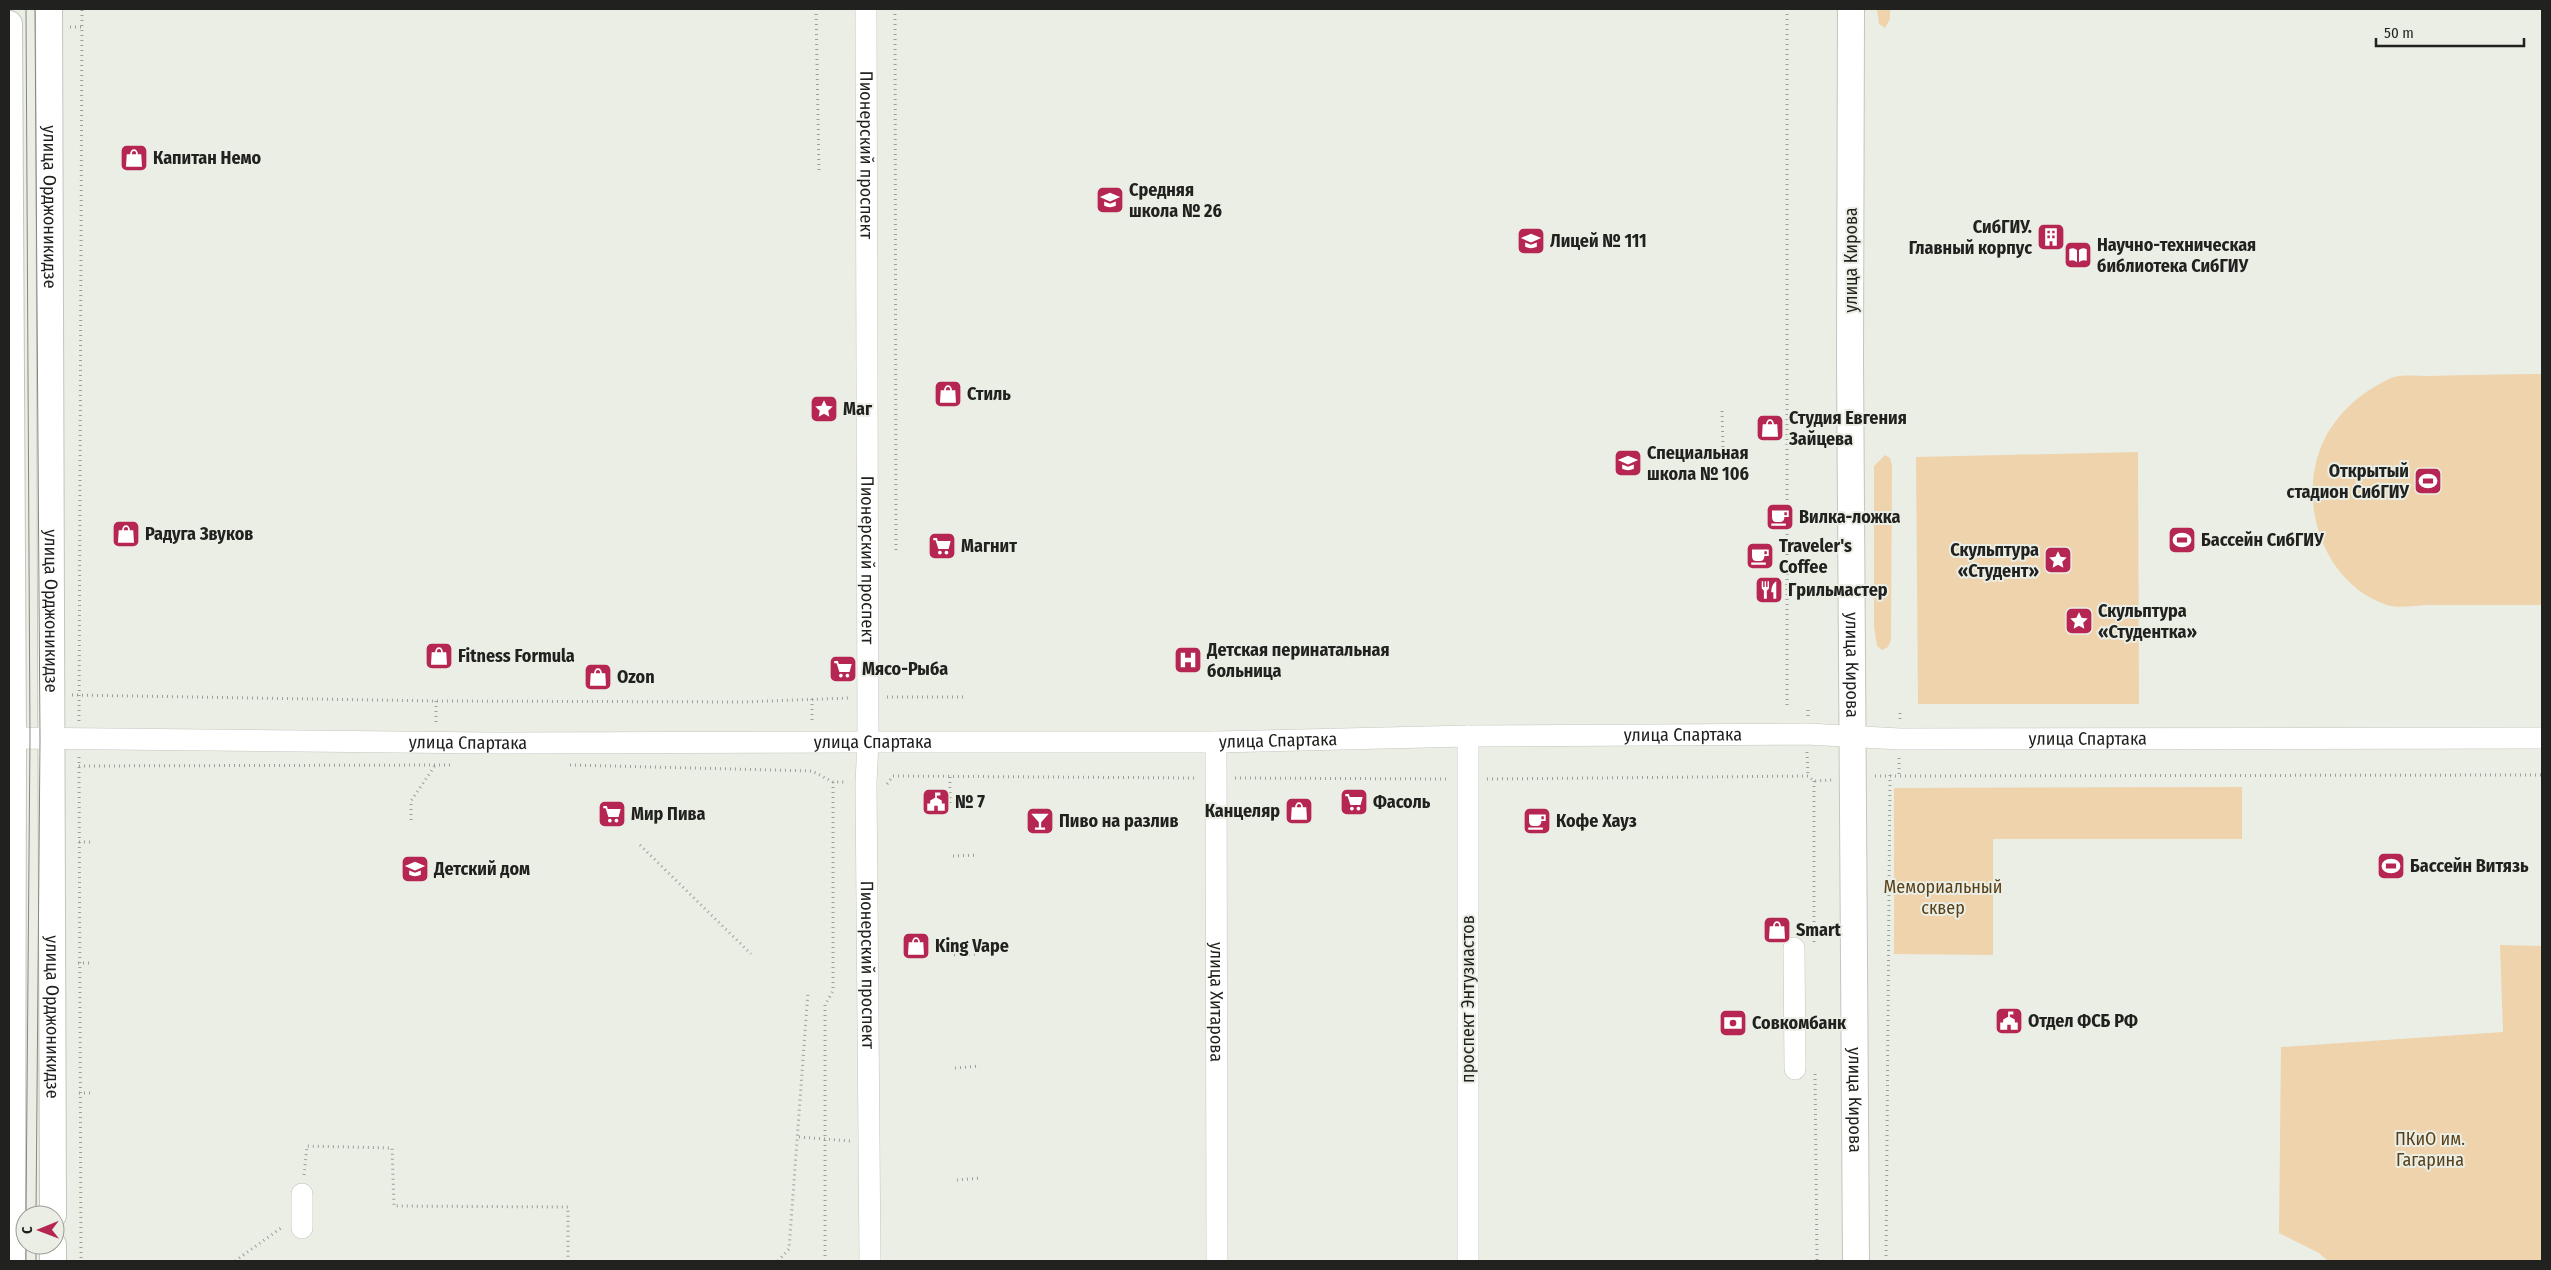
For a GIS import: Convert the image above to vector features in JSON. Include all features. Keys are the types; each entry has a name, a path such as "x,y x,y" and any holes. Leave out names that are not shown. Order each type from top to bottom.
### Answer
{"main road":[{"name":"улица Орджоникидзе","path":"49,9 53,1205"},
{"name":"улица Кирова","path":"1851,9 1850,360 1855,738 1856,1261"},
{"path":"9,24 13,738 12,1261"}],"street":[{"name":"Пионерский проспект","path":"866,9 868,697 866,783 870,1261"},
{"name":"улица Спартака","path":"13,738 481,743 1216,742 1468,736 1807,734 1855,738 2542,738"},
{"name":"проспект Энтузиастов","path":"1468,736 1468,1261"},
{"name":"улица Хитарова","path":"1216,742 1217,1261"},
{"path":"1794,948 1795,1069"},
{"path":"302,1194 302,1228"}],"path":[{"path":"81,1261 78,963 82,9"},
{"path":"816,9 819,173"},
{"path":"895,9 896,553"},
{"path":"1787,9 1787,706"},
{"path":"1722,411 1723,449"},
{"path":"51,693 436,700 734,702 868,697 966,697"},
{"path":"79,766 455,765"},
{"path":"567,765 812,771 833,782 866,783 886,783 893,776 950,778 1468,780 1808,776 1814,781 1890,774 2249,777 2542,775"},
{"path":"1886,1261 1890,774"},
{"path":"950,778 950,804"},
{"path":"825,1261 825,1005 832,992 833,782"},
{"path":"79,842 90,842"},
{"path":"640,845 751,954"},
{"path":"953,856 978,855"},
{"path":"954,955 979,954"},
{"path":"78,963 92,963"},
{"path":"778,1261 789,1249 799,1138 808,992"},
{"path":"955,1068 980,1066"},
{"path":"79,1093 92,1093"},
{"path":"799,1138 824,1141 869,1141"},
{"path":"302,1194 307,1146 392,1148 394,1206 568,1207 568,1261"},
{"path":"957,1180 981,1178"},
{"path":"235,1261 281,1228"}],"green space":[{"path":"1877,9 1890,9 1890,19 1885,28 1879,24"},
{"name":"Открытый стадион СибГИУ","path":"2542,374 2542,605 2392,606 2364,594 2345,578 2330,558 2320,535 2314,511 2313,486 2316,461 2325,438 2345,410 2371,389 2395,377"},
{"path":"2138,452 2139,704 1918,704 1916,457"},
{"path":"1885,455 1890,458 1892,465 1891,640 1888,647 1882,650 1877,646 1874,627 1874,466"},
{"name":"Мемориальный сквер","path":"2242,787 2242,839 1993,839 1993,955 1894,954 1894,788"},
{"name":"ПКиО им. Гагарина","path":"2500,945 2542,946 2542,1261 2328,1261 2319,1253 2279,1233 2281,1047 2503,1032"}],"tram line":[{"path":"26,9 30,738 26,1205"},
{"path":"35,9 40,739 36,1205"},
{"path":"26,1255 26,1261"},
{"path":"36,1255 36,1261"}],"place":[{"name":"Капитан Немо","path":"134,158"},
{"name":"Средняя школа № 26","path":"1110,200"},
{"name":"СибГИУ. Главный корпус","path":"2051,237"},
{"name":"Лицей № 111","path":"1531,241"},
{"name":"Научно-техническая библиотека СибГИУ","path":"2078,255"},
{"name":"Стиль","path":"948,394"},
{"name":"Маг","path":"824,409"},
{"name":"Студия Евгения Зайцева","path":"1770,428"},
{"name":"Специальная школа № 106","path":"1628,463"},
{"name":"Открытый стадион СибГИУ","path":"2428,481"},
{"name":"Вилка-ложка","path":"1780,517"},
{"name":"Радуга Звуков","path":"126,534"},
{"name":"Бассейн СибГИУ","path":"2182,540"},
{"name":"Магнит","path":"942,546"},
{"name":"Traveler's Coffee","path":"1760,556"},
{"name":"Скульптура «Студент»","path":"2058,560"},
{"name":"Грильмастер","path":"1769,590"},
{"name":"Скульптура «Студентка»","path":"2079,621"},
{"name":"Fitness Formula","path":"439,656"},
{"name":"Детская перинатальная больница","path":"1188,660"},
{"name":"Мясо-Рыба","path":"843,669"},
{"name":"Ozon","path":"598,677"},
{"name":"№ 7","path":"936,802"},
{"name":"Фасоль","path":"1354,802"},
{"name":"Канцеляр","path":"1299,811"},
{"name":"Мир Пива","path":"612,814"},
{"name":"Пиво на разлив","path":"1040,821"},
{"name":"Кофе Хауз","path":"1537,821"},
{"name":"Бассейн Витязь","path":"2391,866"},
{"name":"Детский дом","path":"415,869"},
{"name":"Smart","path":"1777,930"},
{"name":"King Vape","path":"916,946"},
{"name":"Отдел ФСБ РФ","path":"2009,1021"},
{"name":"Совкомбанк","path":"1733,1023"}]}
